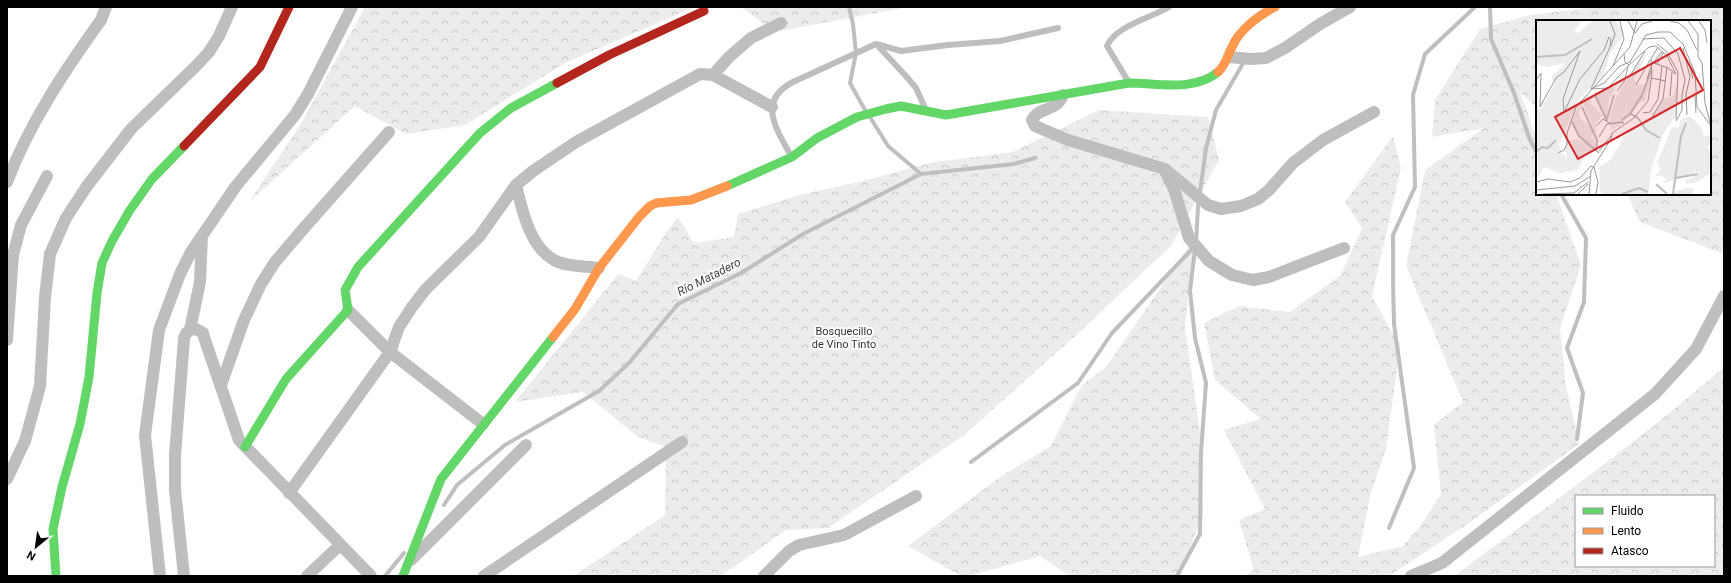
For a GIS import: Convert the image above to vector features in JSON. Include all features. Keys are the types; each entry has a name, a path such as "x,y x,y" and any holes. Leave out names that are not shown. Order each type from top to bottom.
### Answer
{"street":[{"path":"7,182 25,142 46,104 100,20 106,7"},
{"path":"7,479 25,441 40,386 45,297 50,254 66,218 87,186 131,129 209,52 219,36 232,7"},
{"path":"56,576 53,529 62,487 80,424 89,377 97,293 102,263 112,241 130,210 152,179 260,67 289,7"},
{"path":"160,576 145,435 159,330 180,274 202,235 236,186 295,115 308,94 352,7"},
{"path":"403,576 441,479 575,309 599,268 639,217 650,206 656,203 691,200 728,186 792,157 817,138 857,117 901,106 946,115 1129,83 1154,83 1176,86 1193,83 1213,76 1224,67 1232,46 1238,37 1261,14 1275,7"},
{"path":"1229,57 1251,59 1266,58 1285,48 1320,24 1350,7"},
{"path":"483,424 390,352 348,310 345,290 358,267 480,133 511,108 609,55 704,11"},
{"path":"713,75 729,57 751,38 781,23"},
{"path":"289,493 390,352 398,327 412,307 426,289 479,237 516,185 533,171 576,142 700,74 713,75 772,107"},
{"path":"1063,95 1057,105 1035,115 1032,120 1034,126 1068,140 1163,168 1208,205 1221,209 1241,206 1258,199 1269,190 1293,163 1323,140 1374,112"},
{"path":"221,385 244,320 261,284 275,262 389,132"},
{"path":"1163,168 1174,189 1189,238 1208,261 1232,276 1252,280 1269,277 1344,248"},
{"path":"7,340 13,255 21,225 47,176"},
{"path":"516,185 522,213 539,249 554,261 599,268"},
{"path":"184,576 175,490 175,455 184,339 185,335 190,330 200,282 202,235"},
{"path":"1411,576 1442,563 1655,394 1696,349 1724,296"},
{"path":"245,447 286,378 348,310"},
{"path":"190,330 196,329 203,333 239,440 371,576"},
{"path":"484,576 682,442"},
{"path":"408,564 526,445"},
{"path":"764,576 789,551 799,545 844,535 916,496"},
{"path":"307,576 340,545"}],"lane":[{"path":"1129,83 1107,46 1109,41 1118,32 1169,7"},
{"path":"792,157 773,123 772,107 774,100 784,86 876,44 901,51 948,45 1000,41 1058,28"},
{"path":"876,44 916,88 927,112"}],"green space":[{"path":"365,7 695,7 565,63 465,125 406,134 355,106 249,202 302,122"},
{"path":"741,7 908,7 775,32"},
{"path":"1595,7 1724,7 1724,254 1640,222 1627,195 1711,195 1711,20 1536,20 1536,107 1520,92 1536,136 1536,195 1556,195 1581,265 1560,329 1566,386 1579,444 1466,525 1389,576 1245,576 1254,570 1239,520 1265,509 1224,430 1261,419 1215,380 1204,323 1239,306 1290,312 1341,275 1362,228 1345,202 1393,136 1401,168 1372,296 1400,347 1386,449 1371,492 1358,557 1403,546 1421,525 1441,494 1434,425 1463,402 1406,266 1425,170 1484,128 1432,137 1435,100 1480,29 1531,15"},
{"name":"Bosquecillo de Vino Tinto","path":"1099,110 1208,117 1219,160 1171,246 1075,336 964,435 828,528 786,530 721,576 573,576 665,515 666,447 638,437 583,392 515,402 618,274 636,281 667,231 678,217 694,243 734,237 738,214 803,194 855,183 934,162 1013,152"},
{"path":"1194,239 1185,327 1200,433 1203,514 1179,576 1069,576 1040,556 969,576 961,576 908,546 1000,477 1051,446 1082,385 1106,367"},
{"path":"1724,367 1724,576 1454,576 1591,474 1658,422"}],"waterway":[{"path":"849,7 853,24 856,53 850,83 865,110"},
{"path":"1389,528 1414,468 1394,324 1393,282 1393,235 1415,187 1413,95 1425,54 1475,7"},
{"path":"1490,7 1491,39 1514,93 1530,140 1536,151"},
{"path":"1196,242 1198,207 1206,148 1216,110 1245,60"},
{"path":"870,117 888,146 921,174"},
{"name":"Río Matadero","path":"444,505 457,485 505,445 599,391 629,363 678,304 741,273 803,234 921,174 1014,164 1035,158"},
{"path":"1562,195 1586,238 1584,302 1567,348 1583,393 1577,439"},
{"path":"971,462 1078,383 1112,333 1195,246"},
{"path":"1177,576 1200,534 1201,452 1206,383 1195,338 1190,291 1195,249"},
{"name":"Río Matadero","path":"385,576 404,553"}],"traffic: fast":[{"path":"727,186 792,157 817,138 857,117 886,109 901,106 946,115 1129,83 1164,85 1187,84 1198,82 1218,72"},
{"path":"245,447 286,379 348,310 345,290 358,267 480,133 511,108 557,83"},
{"path":"56,576 53,529 62,487 80,424 89,377 97,293 102,263 112,241 130,210 152,179 184,146"},
{"path":"403,576 441,479 553,337"}],"traffic: slow":[{"path":"1218,72 1225,63 1235,41 1244,29 1263,14 1275,7"},
{"path":"553,337 575,309 599,268 639,217 650,206 656,203 691,200 727,186"}],"traffic: jam":[{"path":"184,146 260,67 289,7"},
{"path":"557,83 609,55 704,11"}]}
